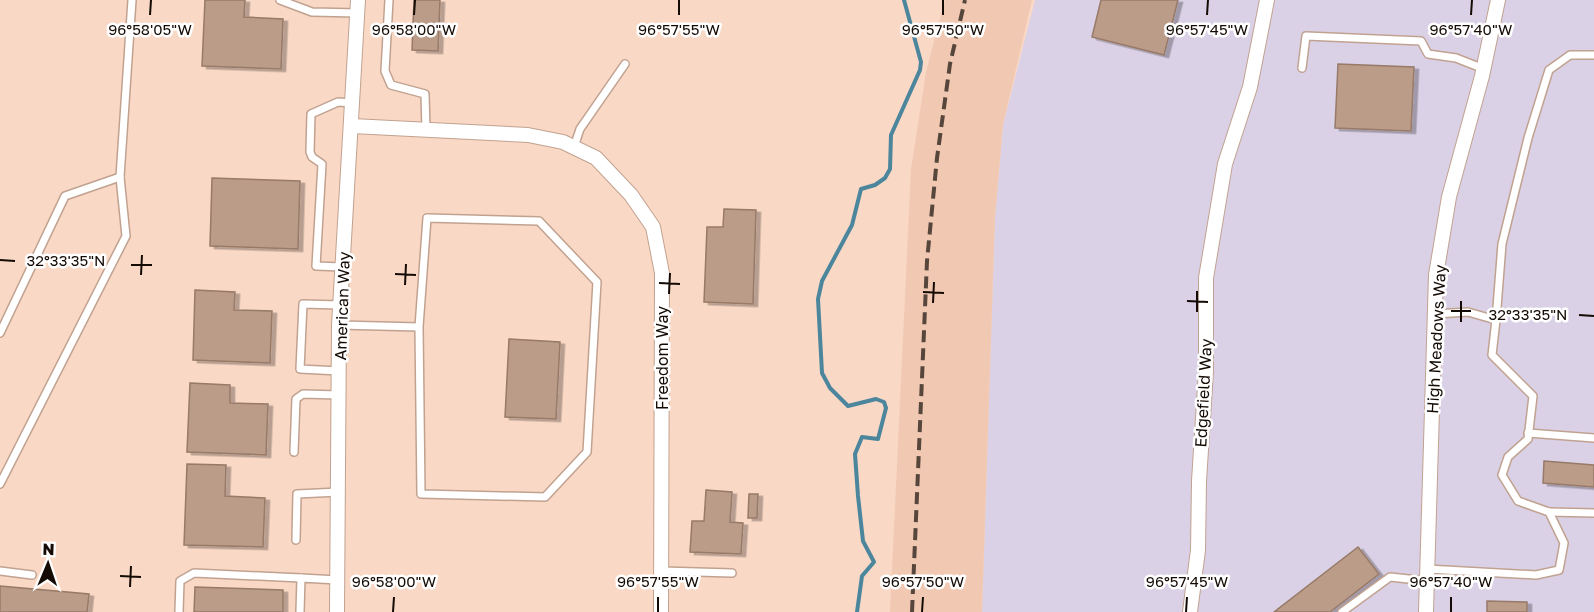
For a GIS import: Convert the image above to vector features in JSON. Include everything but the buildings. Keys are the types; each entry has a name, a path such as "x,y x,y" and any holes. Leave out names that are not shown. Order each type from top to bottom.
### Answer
{"street":[{"name":"Edgefield Way","path":"1190,612 1198,550 1199,482 1206,371 1206,278 1225,164 1250,87 1267,0"},
{"name":"High Meadows Way","path":"1426,612 1436,275 1449,197 1484,69 1498,0"},
{"name":"American Way","path":"337,612 339,325 357,7"},
{"name":"Freedom Way","path":"352,126 528,135 563,142 596,159 621,183 653,227 662,273 661,612"}],"lane":[{"path":"0,484 126,236 120,177 132,0"},
{"path":"280,0 312,12 357,7"},
{"path":"389,0 385,71 392,85 425,94 426,130"},
{"path":"1302,68 1306,36 1421,41 1428,54 1456,58 1484,69"},
{"path":"1594,55 1570,55 1549,70 1528,138 1502,244 1492,355 1533,396 1528,439 1508,457 1502,475 1518,501 1549,512 1594,513"},
{"path":"574,147 580,129 625,64"},
{"path":"343,267 316,266 322,164 312,157 310,152 311,114 338,102 353,103"},
{"path":"0,333 65,196 120,177"},
{"path":"427,218 539,221 597,282 587,452 544,497 421,494 419,327 427,218"},
{"path":"339,371 300,369 303,304 340,305"},
{"path":"1435,314 1468,312 1496,320"},
{"path":"339,325 419,327"},
{"path":"294,452 296,399 303,394 339,395"},
{"path":"1528,433 1594,438"},
{"path":"296,540 297,494 339,492"},
{"path":"1342,612 1390,577 1536,575 1558,570 1564,543 1549,512"},
{"path":"0,571 32,575"},
{"path":"662,571 732,573"},
{"path":"179,612 180,581 194,573 338,580"},
{"path":"300,612 301,578"}],"shaded area":[{"path":"945,0 1032,0 1003,125 995,218 982,612 890,612 911,169 926,72"},
{"path":"1035,0 1594,0 1594,612 982,612 995,218 1003,125"}],"waterway":[{"path":"857,612 862,576 874,562 863,541 855,454 862,437 878,439 886,408 884,402 876,399 848,406 830,388 822,373 818,299 822,281 852,225 861,189 875,185 885,178 890,169 891,135 920,70 921,62 904,0"}],"railway":[{"path":"912,612 927,261 937,158 950,64 965,0"}]}
